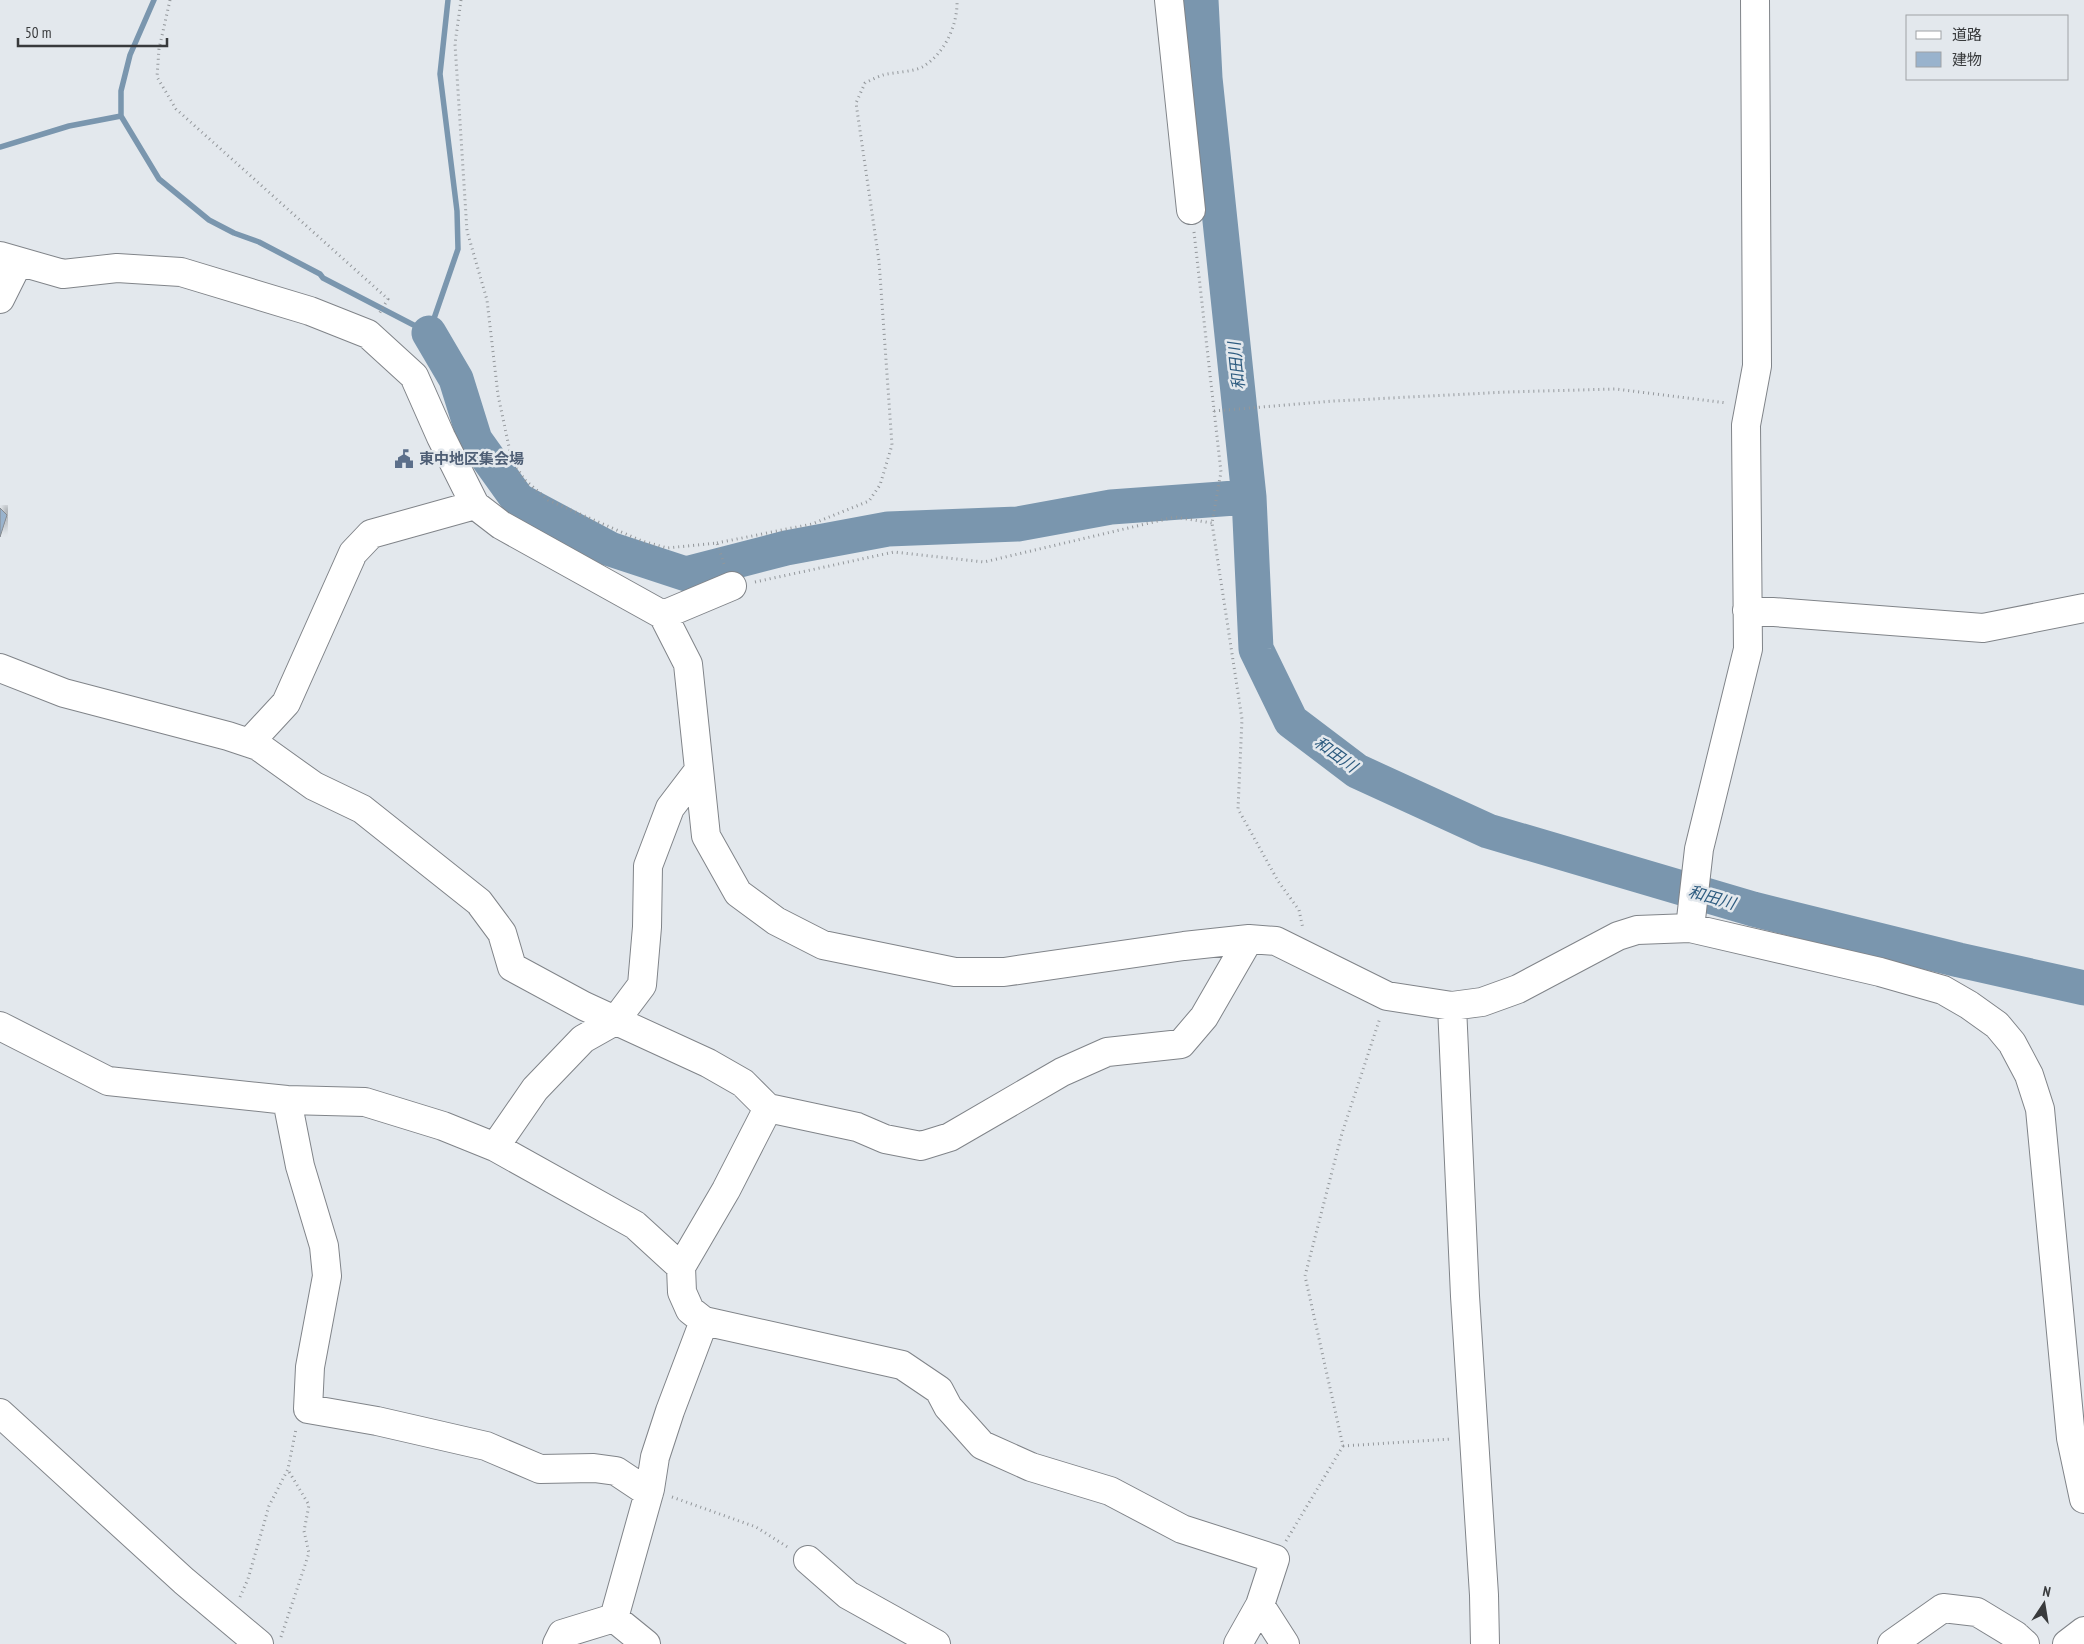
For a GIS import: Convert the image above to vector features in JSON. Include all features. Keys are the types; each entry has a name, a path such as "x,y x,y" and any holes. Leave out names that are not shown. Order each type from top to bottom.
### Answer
{"street":[{"path":"1169,0 1191,210"},
{"path":"1691,921 1699,849 1748,649 1746,425 1757,366 1755,0"},
{"path":"0,300 9,260 63,274 117,268 181,272 310,311 368,334 414,376 441,437 475,504 501,525 663,616 688,664 706,836 738,893 776,921 823,945 955,972 1004,972 1184,946 1249,939 1276,941 1387,996 1452,1006 1482,1002 1518,989 1618,936 1637,930 1691,921 1943,990 1969,1005 1997,1025 2012,1043 2029,1075 2040,1109 2071,1438 2084,1499"},
{"path":"249,743 286,703 353,553 371,534 475,504"},
{"path":"663,616 732,586"},
{"path":"1747,610 1983,628 2084,608"},
{"path":"0,668 64,693 258,746 314,786 362,809 479,902 502,933 512,967 615,1021 708,1063 743,1083 768,1108 857,1127 885,1138 921,1146 950,1137 1062,1072 1107,1052 1182,1044 1204,1017 1249,939"},
{"path":"495,1148 535,1089 583,1040 615,1021 642,985 647,927 648,866 670,808 699,770"},
{"path":"1452,1006 1465,1296 1484,1595 1485,1644"},
{"path":"0,1026 108,1081 287,1100 365,1102 443,1126 495,1148 635,1225 681,1267"},
{"path":"287,1100 300,1166 324,1246 327,1276 310,1367 308,1409 377,1421 486,1446 540,1469 594,1468 616,1471 650,1491"},
{"path":"768,1108 726,1190 681,1267 682,1292 690,1310 704,1321 902,1365 939,1390 948,1407 982,1445 1031,1467 1110,1492 1182,1529 1275,1560 1260,1605 1238,1644"},
{"path":"614,1618 650,1491 655,1457 704,1321"},
{"path":"0,1413 184,1582 229,1619 269,1643"},
{"path":"808,1560 848,1595 936,1644"},
{"path":"1260,1605 1285,1644"},
{"path":"1892,1644 1943,1608 1977,1612 2015,1635 2025,1644"},
{"path":"557,1644 562,1634 614,1618"},
{"path":"614,1618 646,1644"},
{"path":"2067,1644 2084,1631"}],"path":[{"path":"170,0 159,49 158,77 176,109 388,299 368,334"},
{"path":"461,0 455,44 467,231 487,300 498,395 512,461 525,480 548,500 642,541 667,548 717,543 812,524 869,501 880,485 892,445 879,261 856,103 865,83 882,75 923,67 939,51 951,36 958,8 957,0"},
{"path":"1191,210 1221,472 1212,523 1242,719 1238,809 1278,881 1299,910 1308,956"},
{"path":"1214,411 1334,401 1506,392 1616,389 1750,406"},
{"path":"717,543 732,586 894,552 984,562 1175,517 1212,523"},
{"path":"1275,1560 1344,1446 1305,1276 1342,1133 1387,996"},
{"path":"229,1619 248,1579 270,1506 288,1469 298,1423 308,1409"},
{"path":"1344,1446 1474,1438"},
{"path":"269,1643 309,1552 304,1531 309,1505 288,1469"},
{"path":"650,1491 756,1527 808,1560"}],"building":[{"path":"0,508 7,515 0,537"}],"waterway":[{"path":"154,0 130,55 121,91 121,116 159,179 209,220 234,233 259,242 320,274 323,278 429,333 458,249 457,211 440,74 448,0"},
{"name":"和田川","path":"1201,0 1205,78 1249,497 1256,649 1291,721 1357,771 1488,831 1753,909 1959,960 2084,988"},
{"path":"0,147 69,126 121,116"},
{"path":"429,333 456,379 475,440 518,500 610,549 686,574 786,548 888,529 1018,524 1111,507 1249,497"}],"place":[{"name":"東中地区集会場","path":"404,459"}]}
